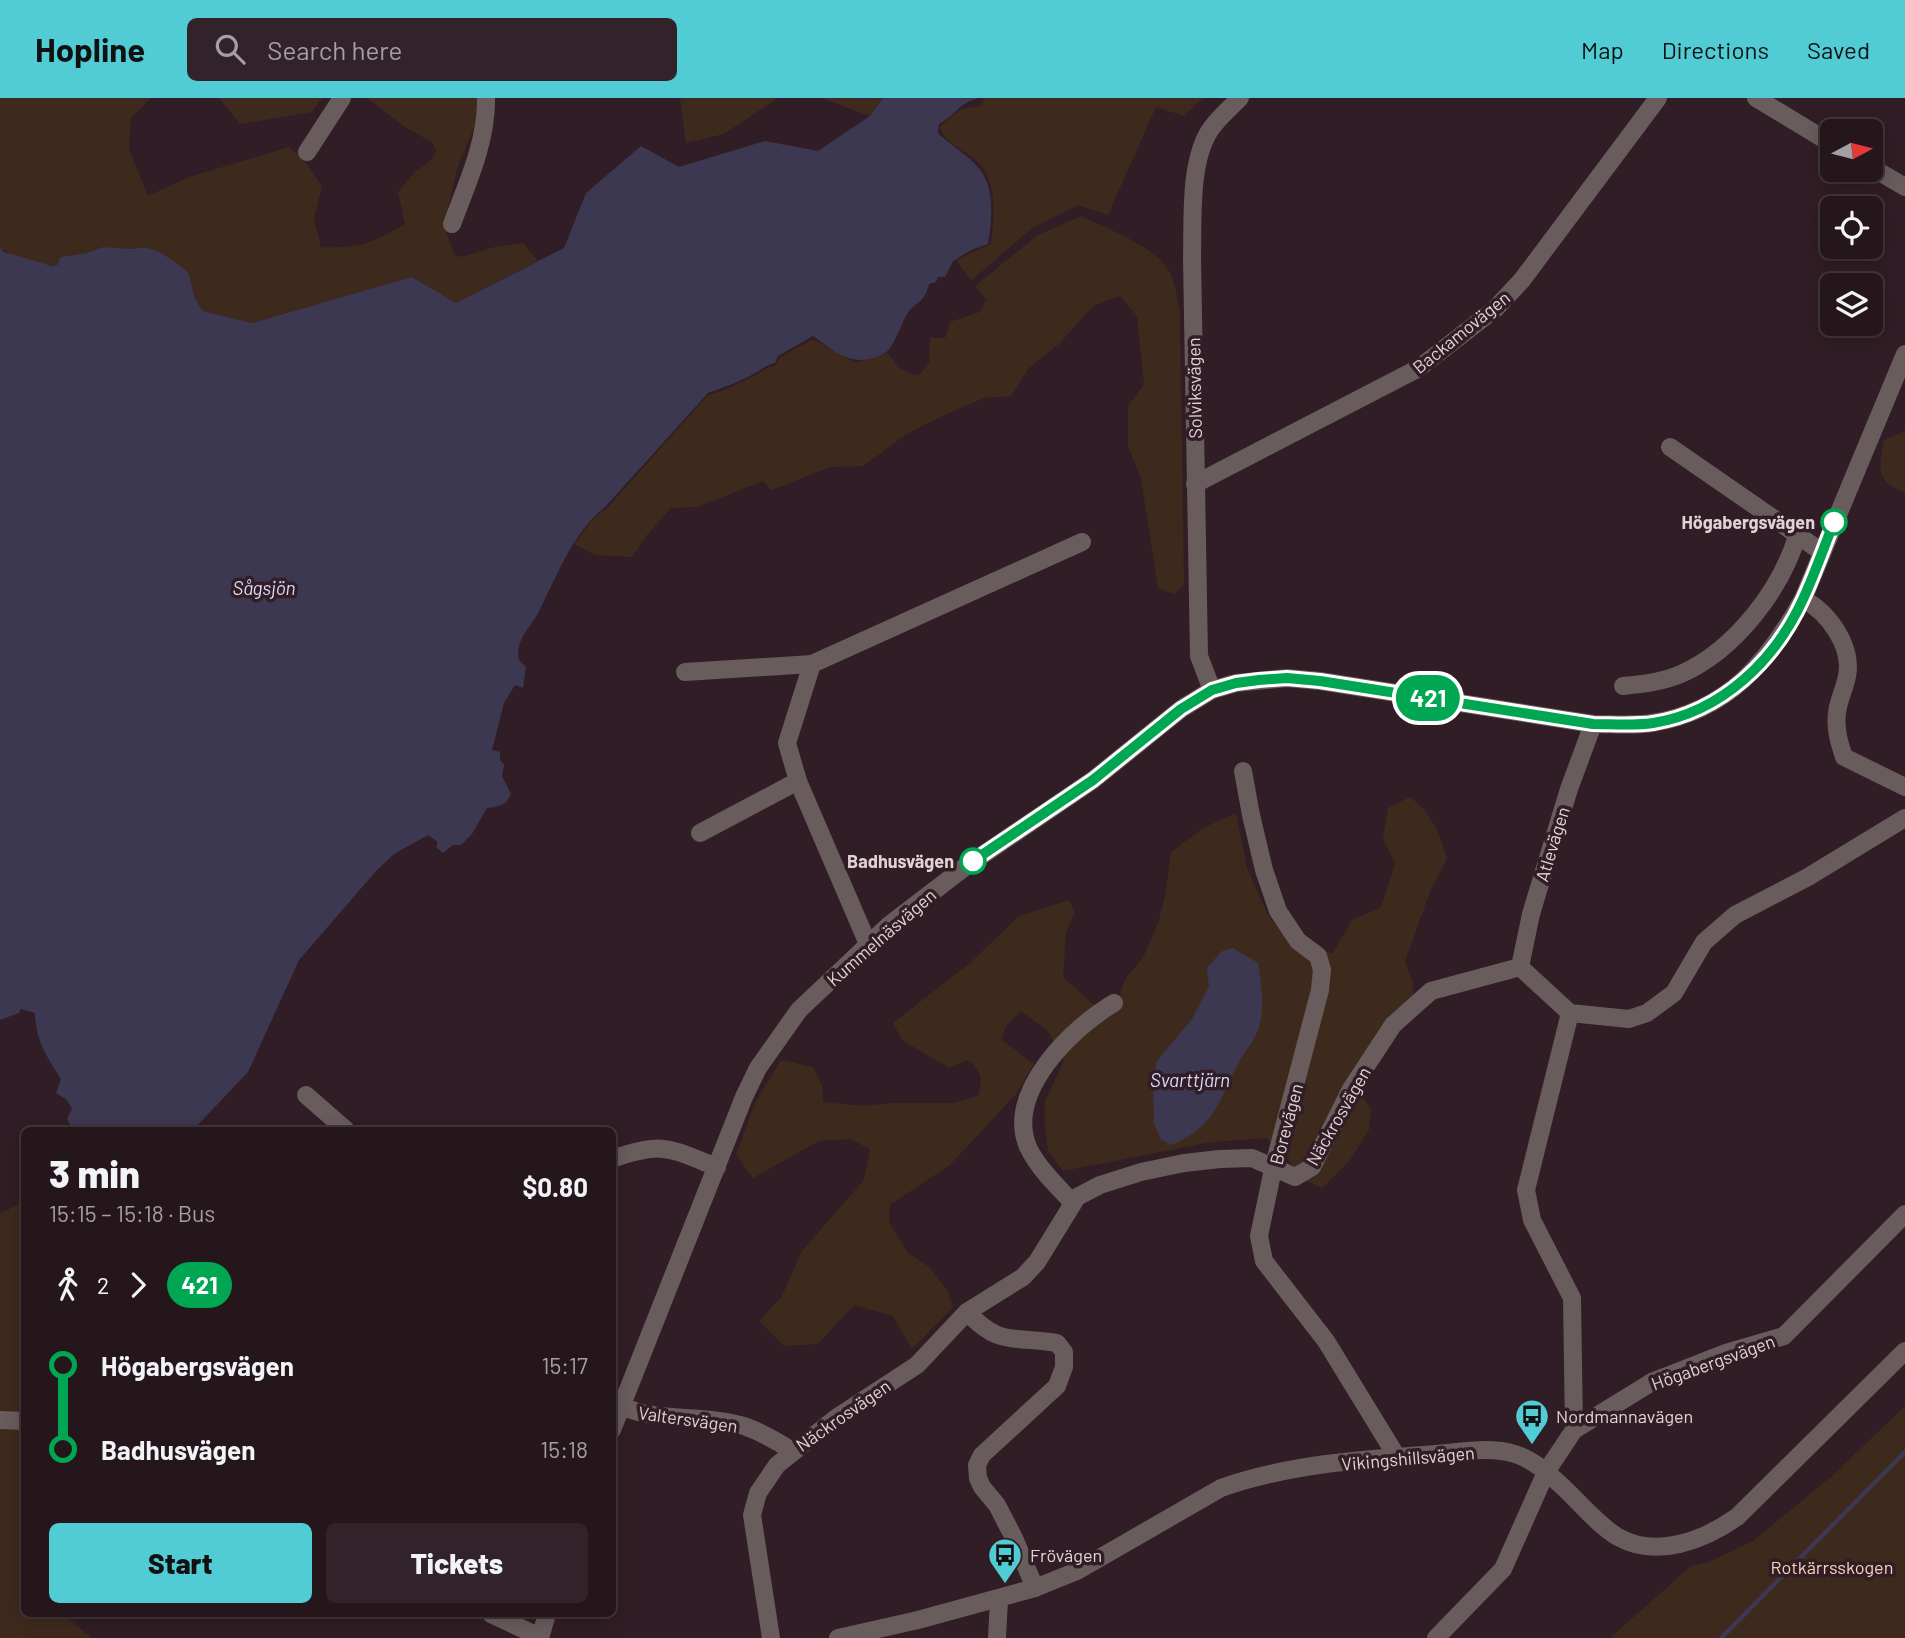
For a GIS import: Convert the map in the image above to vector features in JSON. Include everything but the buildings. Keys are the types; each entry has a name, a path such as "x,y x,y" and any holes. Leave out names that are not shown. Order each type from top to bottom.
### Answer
{"street":[{"path":"307,152 342,98"},
{"path":"452,224 487,120 486,98"},
{"name":"Solviksvägen","path":"1212,690 1199,656 1192,258 1194,200 1199,158 1210,130 1240,98"},
{"name":"Backamovägen","path":"1195,484 1419,368 1495,309 1522,280 1658,98"},
{"path":"1756,98 1820,137"},
{"path":"1883,174 1905,187"},
{"name":"Kummelnäsvägen","path":"616,1419 744,1097 758,1068 799,1010 868,944 965,867 1093,780 1181,709 1212,690 1236,683 1287,678 1320,681 1593,724 1634,725 1660,722 1713,701 1753,673 1783,636 1803,599 1905,354"},
{"path":"1670,447 1822,552"},
{"path":"1623,686 1679,675 1695,667 1730,639 1768,599 1782,576 1798,533"},
{"path":"685,672 812,664 1082,542"},
{"path":"1803,599 1812,603 1835,628 1848,654 1848,674 1837,711 1836,734 1844,757 1905,787"},
{"path":"812,664 787,743 798,781 868,944"},
{"name":"Atlevägen","path":"1520,967 1531,914 1565,801 1593,724"},
{"name":"Borevägen","path":"1244,771 1257,842 1278,911 1298,941 1318,956 1322,970 1320,990 1273,1168 1259,1236 1264,1261 1326,1340 1398,1457"},
{"path":"700,833 798,781"},
{"path":"1520,967 1570,1013 1629,1019 1647,1013 1674,993 1704,942 1735,915 1808,877 1905,818"},
{"name":"Näckrosvägen","path":"771,1638 752,1515 758,1493 777,1465 792,1451 836,1418 917,1365 967,1312 1023,1277 1037,1262 1077,1197 1100,1185 1184,1163 1252,1158 1294,1177 1312,1167 1351,1089 1393,1025 1431,991 1520,967"},
{"path":"1072,1202 1040,1167 1028,1145 1024,1115 1029,1094 1054,1055 1093,1016 1114,1003"},
{"path":"1570,1013 1526,1190 1532,1220 1572,1298 1574,1430"},
{"path":"306,1095 343,1127"},
{"path":"616,1158 643,1148 658,1147 672,1149 717,1167"},
{"name":"Högabergsvägen","path":"1546,1472 1574,1430 1652,1382 1726,1353 1784,1336 1905,1214"},
{"path":"967,1312 982,1328 1005,1339 1035,1339 1057,1343 1064,1352 1064,1367 1057,1386 982,1455 977,1465 982,1487 1002,1516 1035,1588"},
{"name":"Vikingshillsvägen","path":"838,1638 1035,1588 1077,1571 1232,1484 1296,1469 1398,1457 1497,1451 1516,1454 1546,1472 1619,1538 1642,1545 1687,1543 1716,1531 1737,1517 1905,1352"},
{"name":"Valtersvägen","path":"621,1406 639,1414 742,1425 775,1439 792,1451"},
{"path":"0,1420 21,1421"},
{"path":"1436,1638 1503,1569 1546,1472"},
{"path":"997,1638 999,1599"},
{"path":"497,1617 540,1637 546,1617"}],"green space":[{"path":"0,98 151,98 131,118 129,149 148,196 189,177 289,147 302,158 322,186 314,218 321,247 345,247 384,236 405,224 398,192 415,172 432,159 436,151 433,143 405,127 367,98 481,98 480,113 458,166 444,225 454,254 461,257 495,247 523,243 538,261 456,303 412,277 252,323 203,311 195,299 189,274 160,252 144,247 103,247 87,253 60,257 59,265 27,260 10,254 0,246"},
{"path":"219,98 322,98 312,112 240,124"},
{"path":"680,98 778,98 724,134 686,143"},
{"path":"821,98 883,98 870,116"},
{"path":"984,98 1203,98 1184,116 1156,107 1108,215 1078,205 1032,228 971,281 956,260 991,244 994,213 992,191 979,163 951,143 942,133 940,126 961,109 981,106"},
{"path":"1081,216 1130,239 1153,254 1163,262 1175,286 1180,314 1184,585 1174,594 1158,588 1141,479 1128,446 1128,406 1144,384 1137,316 1120,296 1093,306 1059,344 1029,368 1011,396 984,398 949,413 908,433 863,466 830,467 772,490 763,481 697,507 671,508 646,536 632,557 595,555 574,544 592,520 608,507 708,395 775,366 779,358 813,339 856,363 888,353 900,368 919,375 929,364 930,338 945,338 950,322 980,312 986,300 975,286 1038,235"},
{"path":"1905,431 1905,492 1888,484 1881,472 1881,458 1884,440"},
{"path":"1410,797 1424,810 1434,825 1447,859 1431,889 1405,961 1413,983 1413,996 1350,1081 1371,1109 1369,1130 1350,1160 1322,1188 1302,1179 1286,1156 1266,1138 1212,1142 1063,1171 1048,1151 1045,1101 1064,1061 1048,1031 1021,1011 1005,1027 1002,1040 1034,1064 1016,1094 950,1165 890,1205 889,1222 908,1253 928,1266 947,1290 953,1307 912,1349 893,1316 854,1305 818,1344 784,1346 759,1321 782,1296 802,1251 864,1180 870,1149 850,1139 819,1141 753,1178 736,1155 755,1103 781,1060 813,1067 822,1085 823,1102 864,1106 952,1103 978,1096 980,1076 968,1060 949,1068 902,1040 893,1023 970,963 1019,916 1069,900 1075,912 1066,933 1063,977 1094,1005 1116,1005 1125,979 1143,958 1158,923 1165,897 1171,852 1203,828 1236,813 1247,868 1268,915 1294,946 1333,953 1352,920 1381,907 1395,864 1383,838 1388,808"},
{"path":"21,1203 21,1617 67,1617 92,1638 0,1638 0,1213"},
{"name":"Rotkärrsskogen","path":"1905,1406 1905,1638 1610,1638 1691,1566 1709,1562 1753,1541 1832,1476"}],"water":[{"name":"Sågsjön","path":"883,98 979,98 961,106 939,124 938,133 976,165 987,182 991,203 988,244 953,261 945,277 938,277 936,282 929,284 925,296 907,314 889,350 884,354 867,360 850,358 813,336 778,356 775,363 738,382 708,393 584,528 523,636 518,654 519,660 526,667 523,688 515,685 504,703 492,750 500,752 500,760 504,765 502,776 511,794 507,801 487,808 472,834 461,845 453,845 443,853 436,847 438,842 428,835 394,854 377,870 299,960 248,1072 196,1127 71,1127 67,1119 72,1109 67,1100 56,1093 61,1079 40,1040 35,1013 21,1009 19,1013 0,1020 0,246 4,252 52,266 58,265 60,257 87,253 103,247 144,247 160,252 189,274 195,299 203,311 252,323 412,277 456,303 564,248 586,193 641,146 679,167 765,141 818,151 870,116"},
{"name":"Svarttjärn","path":"1233,948 1258,963 1262,1003 1259,1027 1208,1120 1199,1129 1171,1145 1161,1139 1154,1124 1153,1079 1157,1061 1192,1019 1209,986 1207,968 1222,951"}],"waterway":[{"path":"1721,1638 1905,1452"}],"bus line":[{"name":"421","path":"973,861 1093,780 1181,709 1212,690 1236,683 1287,678 1320,681 1593,724 1652,723 1690,711 1713,701 1753,673 1783,636 1803,599 1834,522"}],"place":[{"name":"Högabergsvägen","path":"1834,522"},
{"name":"Badhusvägen","path":"973,861"},
{"name":"Nordmannavägen","path":"1532,1446"},
{"name":"Frövägen","path":"1005,1585"}]}
